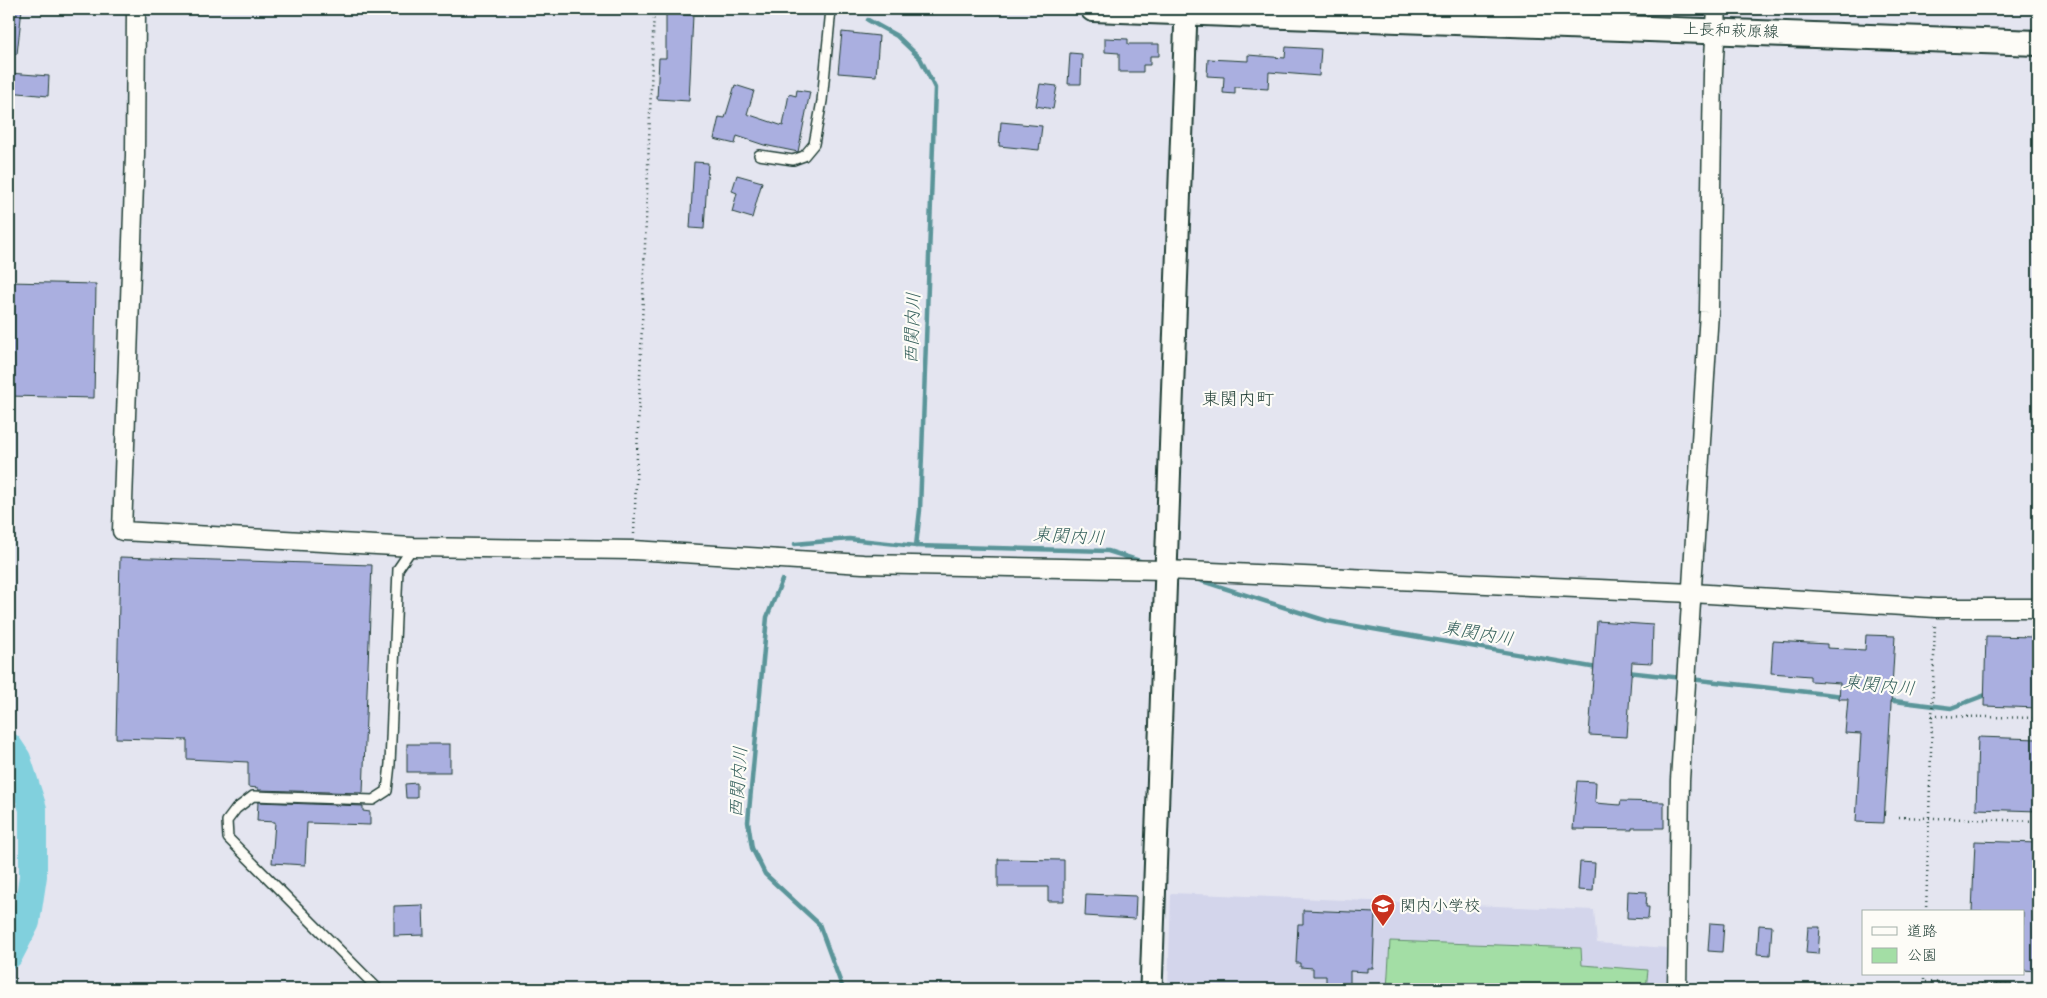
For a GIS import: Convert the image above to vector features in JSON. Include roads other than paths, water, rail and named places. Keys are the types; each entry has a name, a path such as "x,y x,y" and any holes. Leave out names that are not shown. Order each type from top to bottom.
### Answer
{"main road":[{"name":"上長和萩原線","path":"1093,9 1717,20 2038,43"}],"street":[{"path":"136,9 135,155 122,531 413,547 633,550 863,564 1166,570 1692,593 1936,608 2038,608"},
{"path":"1151,989 1186,11"},
{"path":"1677,989 1680,780 1709,312 1714,72 1717,20"}],"lane":[{"path":"759,155 793,160 804,156 814,144 822,101 831,9"},
{"path":"378,989 228,838 227,821 236,808 253,796 373,800 386,791 390,764 398,568 413,547"}],"waterway":[{"name":"西関内川","path":"868,20 897,36 920,58 935,88 920,510 916,546"},
{"name":"東関内川","path":"795,544 849,539 916,546 1108,551 1143,562"},
{"name":"東関内川","path":"1196,579 1327,621 1597,668"},
{"name":"西関内川","path":"782,580 767,617 748,822 752,848 765,874 819,924 843,989"},
{"name":"東関内川","path":"1627,672 1682,678"},
{"name":"東関内川","path":"1690,679 1843,696"},
{"name":"東関内川","path":"1886,700 1951,708 1988,694"},
{"path":"9,747 17,759 33,809 33,876 26,922 9,955"}],"place":[{"name":"関内小学校","path":"1383,927"}],"district":[{"name":"東関内町","path":"1238,400"}]}
